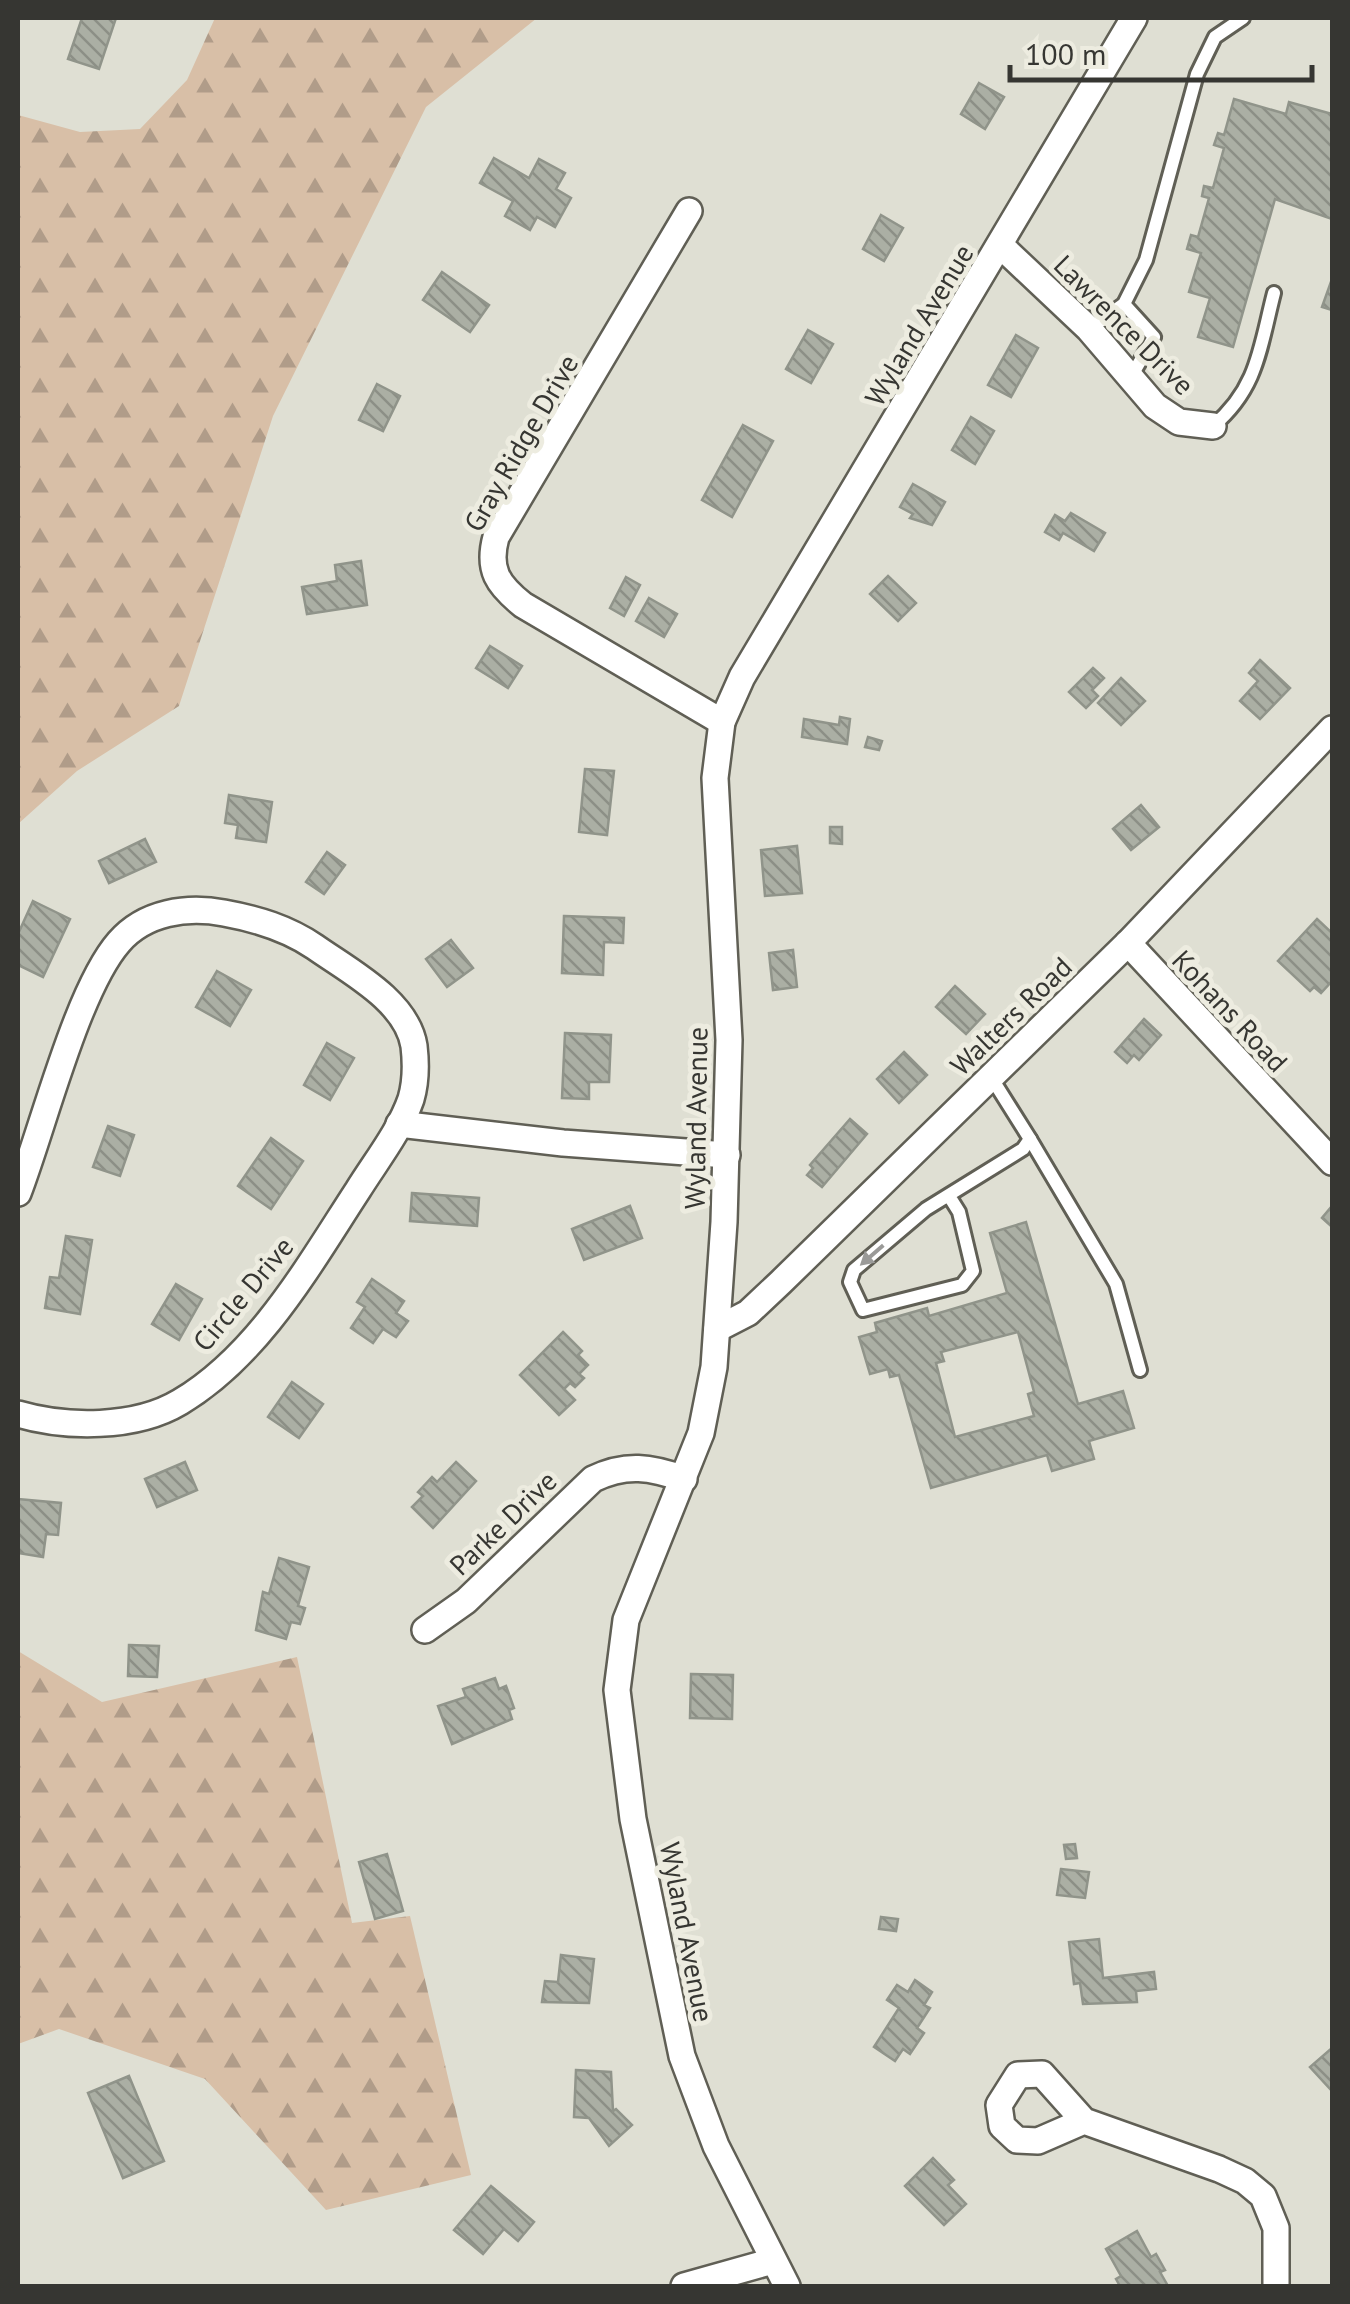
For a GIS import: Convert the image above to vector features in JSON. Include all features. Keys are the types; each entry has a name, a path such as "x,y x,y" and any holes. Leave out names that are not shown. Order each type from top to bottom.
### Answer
{"street":[{"name":"Wyland Avenue","path":"787,2286 716,2146 682,2056 651,1914 620,1732 620,1642 641,1576 701,1433 717,1329 726,1155 728,971 715,802 722,722 742,676 1134,18"},
{"name":"Gray Ridge Drive","path":"689,211 496,537 492,557 497,580 523,604 722,722"},
{"name":"Lawrence Drive","path":"1001,246 1089,328 1170,418 1214,426"},
{"name":"Walters Road","path":"717,1329 748,1313 1128,944 1332,729"},
{"name":"Circle Drive","path":"18,1193 79,1021 106,960 138,926 179,911 218,912 282,929 386,1000 406,1026 414,1050 413,1090 398,1124 304,1273 232,1361 200,1388 152,1414 81,1423 18,1414"},
{"name":"Kohans Road","path":"1128,944 1332,1162"},
{"path":"398,1124 563,1143 726,1155"},
{"name":"Parke Drive","path":"426,1630 466,1601 593,1480 610,1471 637,1467 684,1479"},
{"path":"1084,2121 1246,2181 1272,2211 1276,2286"},
{"path":"684,2286 773,2260"}],"lane":[{"path":"1089,328 1124,304 1146,260 1198,74 1214,37 1243,18"},
{"path":"1214,426 1238,405 1253,377 1274,293"},
{"path":"1124,304 1154,337 1131,378"},
{"path":"991,1077 1116,1284 1140,1370"},
{"path":"949,1196 958,1212 973,1271 962,1285 863,1310 850,1282 854,1270 926,1209 1024,1149 1030,1139"}],"green space":[{"path":"215,18 537,18 426,107 273,416 179,706 77,771 18,824 18,115 80,132 140,129 187,80"},
{"path":"18,1651 102,1702 297,1657 352,1923 410,1916 471,2175 326,2210 205,2079 59,2029 18,2044"}],"building":[{"path":"82,18 116,18 99,69 68,59"},
{"path":"979,83 1004,97 985,129 961,114"},
{"path":"1234,99 1286,114 1289,102 1332,114 1332,219 1275,199 1233,347 1198,337 1210,298 1189,292 1201,253 1187,249 1191,235 1198,237 1209,198 1202,196 1204,186 1213,188 1224,148 1214,145 1218,133 1224,135"},
{"path":"494,158 529,178 539,159 565,173 556,189 571,198 555,227 537,217 530,230 505,216 513,201 480,183"},
{"path":"881,215 903,228 884,261 863,249"},
{"path":"442,272 489,305 470,332 423,300"},
{"path":"1332,279 1332,310 1322,307"},
{"path":"808,330 833,344 811,383 786,369"},
{"path":"1016,335 1038,348 1011,397 988,385"},
{"path":"377,384 400,396 383,431 359,420"},
{"path":"971,417 994,431 975,464 952,450"},
{"path":"743,425 773,441 732,517 702,500"},
{"path":"913,484 945,502 932,525 910,518 913,514 900,507"},
{"path":"1071,513 1105,533 1094,551 1063,533 1059,540 1045,532 1055,515 1065,521"},
{"path":"361,561 367,605 307,614 302,587 337,581 335,565"},
{"path":"888,576 916,603 898,621 870,594"},
{"path":"626,577 640,585 624,616 610,608"},
{"path":"649,598 677,614 664,637 636,621"},
{"path":"490,646 522,666 508,688 476,668"},
{"path":"1260,660 1290,688 1260,719 1240,701 1258,681 1249,673"},
{"path":"1093,668 1104,678 1092,690 1098,696 1086,708 1069,692"},
{"path":"1121,678 1145,701 1121,725 1098,703"},
{"path":"840,717 850,719 847,744 802,737 804,719 839,725"},
{"path":"868,737 882,741 879,750 865,747"},
{"path":"585,769 614,771 607,835 579,832"},
{"path":"229,795 272,802 266,842 236,838 238,825 225,823"},
{"path":"1141,805 1159,827 1131,850 1113,829"},
{"path":"830,827 842,827 842,844 830,843"},
{"path":"145,839 156,862 109,883 99,861"},
{"path":"797,846 802,893 765,896 761,850"},
{"path":"327,852 345,865 324,894 306,882"},
{"path":"33,901 70,919 43,977 18,965 18,934"},
{"path":"564,916 624,918 623,943 604,942 603,975 562,973"},
{"path":"1317,919 1332,933 1332,981 1321,993 1314,987 1310,991 1278,961"},
{"path":"451,940 473,968 447,987 426,959"},
{"path":"793,950 797,987 773,990 769,953"},
{"path":"217,971 251,990 230,1026 196,1007"},
{"path":"955,986 985,1014 966,1034 936,1007"},
{"path":"1144,1019 1161,1035 1139,1060 1134,1055 1127,1063 1115,1052"},
{"path":"565,1033 611,1035 609,1082 589,1082 589,1099 562,1098"},
{"path":"327,1043 354,1058 330,1100 304,1085"},
{"path":"904,1052 927,1075 899,1103 877,1079"},
{"path":"850,1119 867,1134 822,1187 807,1175 813,1168 810,1165"},
{"path":"108,1126 134,1135 120,1176 93,1167"},
{"path":"271,1138 303,1161 271,1209 238,1186"},
{"path":"412,1193 479,1198 477,1226 410,1221"},
{"path":"630,1206 642,1238 584,1260 572,1229"},
{"path":"1332,1206 1332,1227 1322,1218"},
{"path":"1026,1222 1078,1404 1123,1391 1134,1428 1089,1441 1094,1459 1052,1471 1047,1455 931,1488 899,1375 890,1377 888,1369 870,1374 859,1337 877,1332 875,1323 927,1308 929,1316 1007,1293 990,1233","holes":["1018,1332 1034,1392 1028,1394 1034,1416 955,1437 936,1363 944,1361 941,1352"]},
{"path":"66,1236 92,1240 80,1314 45,1308 50,1277 59,1278"},
{"path":"372,1279 404,1301 396,1313 408,1321 396,1337 383,1329 373,1343 351,1328 365,1307 357,1302"},
{"path":"176,1284 202,1299 179,1340 152,1324"},
{"path":"563,1332 582,1351 578,1355 588,1365 579,1374 584,1378 575,1387 570,1383 564,1389 575,1400 559,1415 520,1375"},
{"path":"292,1382 323,1404 299,1438 268,1417"},
{"path":"185,1462 197,1490 157,1507 145,1479"},
{"path":"456,1462 476,1481 433,1528 412,1507 423,1496 418,1492 432,1477 437,1482"},
{"path":"18,1499 61,1503 58,1535 46,1534 43,1557 18,1553"},
{"path":"279,1558 309,1567 298,1606 305,1608 300,1624 291,1622 286,1639 256,1630 263,1592 269,1594"},
{"path":"129,1645 159,1646 157,1677 128,1676"},
{"path":"691,1674 733,1675 732,1719 690,1718"},
{"path":"495,1678 499,1689 506,1686 514,1708 509,1710 512,1719 452,1744 438,1706 466,1697 463,1689"},
{"path":"1075,1844 1077,1858 1066,1859 1064,1845"},
{"path":"387,1854 403,1911 375,1919 359,1862"},
{"path":"1061,1869 1089,1872 1085,1898 1057,1895"},
{"path":"881,1917 898,1919 896,1931 879,1929"},
{"path":"1099,1939 1103,1978 1154,1972 1156,1989 1136,1991 1137,2002 1083,2004 1080,1983 1074,1984 1069,1942"},
{"path":"561,1955 594,1959 589,2003 542,2002 545,1981 558,1982"},
{"path":"915,1980 932,1992 924,2005 930,2008 917,2028 924,2033 910,2054 903,2049 895,2061 874,2047 899,2008 887,2000 897,1985 908,1992"},
{"path":"1332,2048 1332,2091 1310,2067"},
{"path":"576,2070 611,2072 613,2111 616,2109 632,2125 609,2146 589,2118 574,2117"},
{"path":"129,2076 164,2161 123,2178 88,2093"},
{"path":"933,2158 954,2180 948,2185 966,2204 944,2225 905,2186"},
{"path":"491,2186 534,2222 518,2241 504,2229 483,2254 454,2230"},
{"path":"1137,2231 1151,2257 1156,2254 1168,2286 1120,2286 1116,2279 1121,2276 1106,2249"}]}
